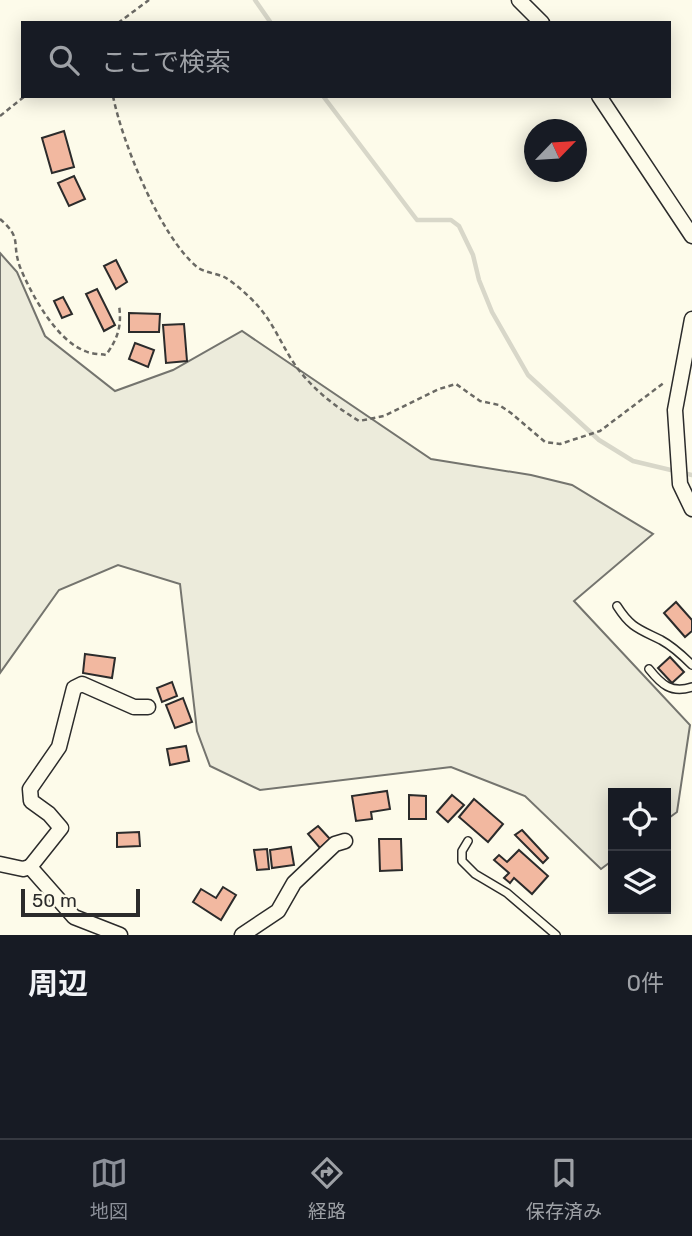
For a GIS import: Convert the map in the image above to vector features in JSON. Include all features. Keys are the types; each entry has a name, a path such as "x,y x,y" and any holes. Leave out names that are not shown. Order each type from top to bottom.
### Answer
{"street":[{"path":"519,0 539,21"},
{"path":"599,98 692,236"},
{"path":"692,319 675,410 680,484 692,509"},
{"path":"0,863 23,869 30,867 61,828 49,814 31,801 30,789 59,747 74,688 82,684 134,707 148,707"},
{"path":"242,935 278,911 294,883 335,844 345,841"},
{"path":"30,867 74,917 120,935"}],"lane":[{"path":"617,606 628,623 662,640 692,665"},
{"path":"649,669 660,683 668,688 692,687"},
{"path":"468,841 462,851 462,861 475,874 507,893 556,935"}],"path":[{"path":"121,21 149,0"},
{"path":"0,116 22,98"},
{"path":"113,98 118,125 148,193 177,245 198,268 226,278 256,304 299,369 335,406 359,421 384,415 439,389 456,384 480,401 499,405 545,442 560,444 600,431 637,401 682,371"},
{"path":"0,219 14,231 19,264 39,307 66,338 84,351 106,355 117,340 121,321 119,305"}],"shaded area":[{"path":"0,253 17,272 45,336 115,391 173,370 242,331 431,459 531,475 572,485 653,534 574,601 690,725 677,812 671,816 671,788 608,788 608,864 601,869 525,796 451,767 260,790 210,766 197,731 180,584 118,565 59,590 0,673"}],"building":[{"path":"64,131 74,167 52,173 42,138"},
{"path":"74,176 85,199 69,206 58,183"},
{"path":"116,260 127,282 116,289 104,266"},
{"path":"97,289 115,325 104,331 86,294"},
{"path":"63,297 72,314 62,318 54,301"},
{"path":"129,313 160,314 159,332 129,332"},
{"path":"184,324 187,361 166,363 163,325"},
{"path":"135,343 154,350 148,367 129,359"},
{"path":"676,602 692,620 692,631 685,637 664,613"},
{"path":"85,654 115,658 112,678 83,673"},
{"path":"670,657 684,672 672,683 658,668"},
{"path":"172,682 177,696 162,702 157,688"},
{"path":"183,698 192,722 175,728 166,705"},
{"path":"186,746 189,761 170,765 167,749"},
{"path":"387,791 390,809 371,812 372,819 356,821 352,796"},
{"path":"409,795 426,796 426,819 409,819"},
{"path":"452,795 464,805 448,822 437,812"},
{"path":"474,799 503,824 488,842 459,817"},
{"path":"318,826 330,839 320,848 308,834"},
{"path":"522,830 548,858 543,863 515,835"},
{"path":"139,832 140,846 117,847 117,833"},
{"path":"379,839 401,839 402,870 380,871"},
{"path":"291,847 294,865 272,868 270,850"},
{"path":"267,849 269,869 257,870 254,850"},
{"path":"519,850 548,876 532,894 514,878 510,883 504,878 509,873 494,860 499,855 507,862"},
{"path":"223,887 236,895 221,920 193,902 201,889 216,898"}],"waterway":[{"path":"255,0 270,21"},
{"path":"325,98 417,220 451,220 459,226 473,255 479,280 492,312 528,375 599,440 633,461 692,475"}]}
